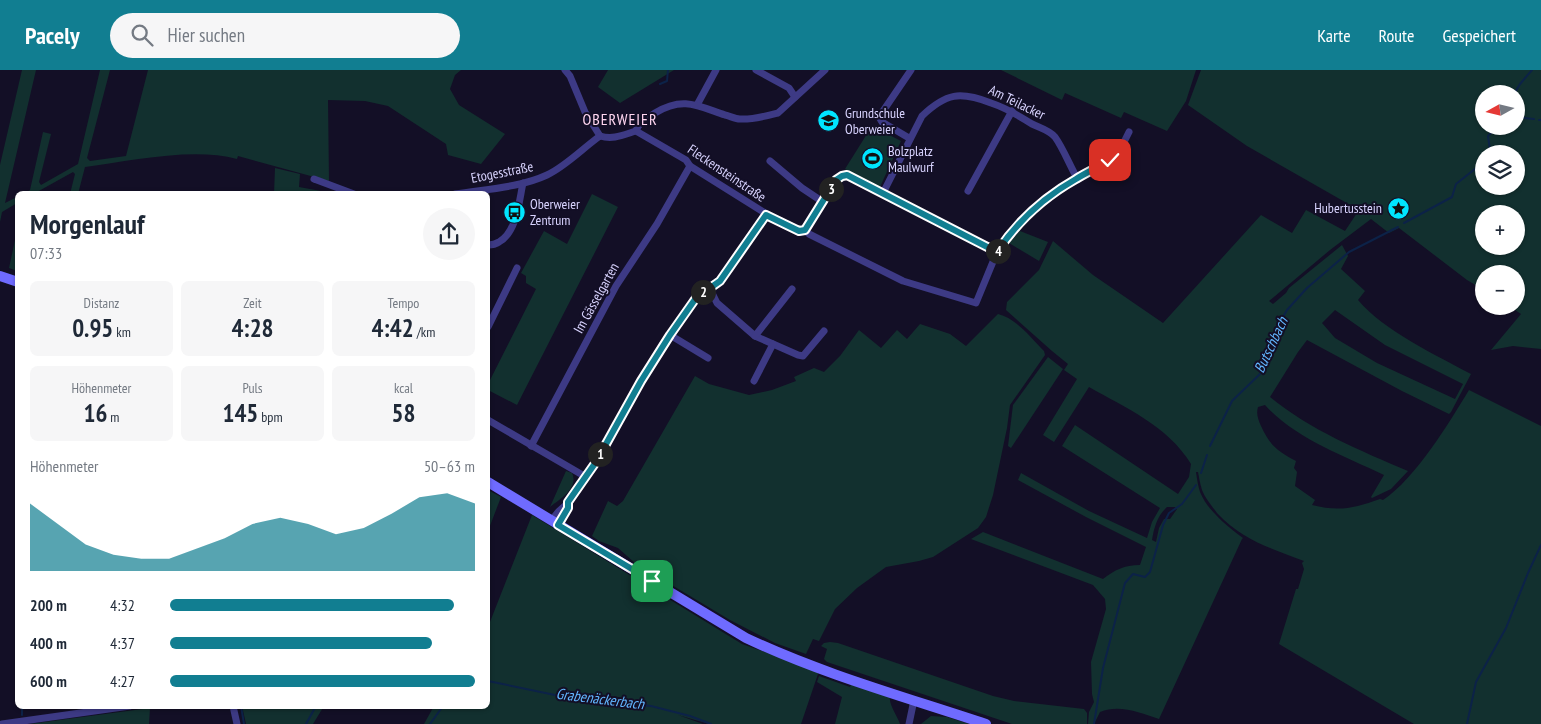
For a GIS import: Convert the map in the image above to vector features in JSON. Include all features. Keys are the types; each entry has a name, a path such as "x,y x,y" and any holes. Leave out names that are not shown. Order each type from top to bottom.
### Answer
{"main road":[{"path":"0,276 15,281"},
{"path":"490,483 746,638 777,653 812,666 986,724"}],"street":[{"path":"565,70 570,76 585,112 600,136 614,138 636,131 638,125 660,110 670,106 697,104 738,119 778,113 825,70"},
{"path":"697,104 716,70"},
{"path":"756,70 788,88 796,97"},
{"path":"909,138 882,122 879,118 911,70"},
{"name":"Am Teilacker","path":"883,193 909,138 922,116 931,107 946,98 956,95 969,95 1012,111 1047,131 1055,138 1076,178"},
{"path":"968,191 1012,111"},
{"name":"Fleckensteinstraße","path":"636,131 686,160 690,166 766,215 799,231 805,230 809,234 904,281 976,303 997,252"},
{"path":"805,230 836,180 847,175 997,252 1024,218 1046,198 1076,178 1100,167 1116,155 1129,132"},
{"name":"Etogesstraße","path":"474,191 523,183 547,175 600,136"},
{"path":"770,161 802,188 823,202"},
{"name":"Im Gässelgarten","path":"531,446 616,286 657,224 690,166"},
{"path":"314,178 346,191"},
{"path":"490,245 499,243 510,231 514,223 523,183"},
{"path":"555,523 568,508 568,502 586,477 641,381 670,335 696,298 720,281 766,215"},
{"path":"490,321 517,268"},
{"path":"710,289 717,303 756,336 798,355 804,356 824,331"},
{"path":"756,336 792,289"},
{"path":"670,335 708,358"},
{"path":"754,381 773,344"},
{"path":"490,421 586,477"},
{"path":"909,724 914,700"},
{"path":"2,724 109,709"},
{"path":"234,709 237,724"}],"green space":[{"path":"22,70 36,70 5,203 15,198 15,204 2,212 0,222 0,165"},
{"path":"100,70 110,70 87,158 90,161 126,156 148,70 461,70 455,75 450,89 459,105 505,134 481,164 448,155 446,144 388,106 365,101 328,100 329,181 238,156 237,159 201,154 161,156 85,167 79,191 71,191 75,174 73,172 39,191 28,191 43,132 51,134 39,182 41,185 78,164"},
{"path":"608,70 674,70 620,103 598,87"},
{"path":"1001,70 1196,70 1186,101 1167,131 1124,112 1121,118 1065,93 1062,100"},
{"path":"1201,70 1541,70 1541,349 1513,346 1491,350 1520,315 1525,315 1525,265 1475,265 1475,285 1399,228 1389,233 1371,219 1330,250 1269,301 1273,304 1289,288 1342,245 1348,256 1341,269 1365,291 1358,300 1369,311 1411,342 1471,374 1451,412 1449,414 1402,391 1307,340 1270,397 1285,409 1319,430 1408,471 1391,489 1372,498 1384,475 1305,437 1277,417 1265,405 1258,407 1257,412 1264,433 1271,443 1279,451 1296,461 1294,468 1297,472 1295,486 1315,500 1312,505 1339,509 1363,505 1380,499 1383,500 1395,491 1419,465 1469,390 1541,426 1541,724 1414,724 1279,644 1296,589 1298,589 1304,569 1302,563 1304,561 1258,543 1227,523 1205,496 1201,488 1198,472 1196,472 1203,499 1213,512 1243,538 1159,719 1130,710 1115,709 1100,712 1094,724 1088,724 1089,712 1094,702 1091,662 1106,609 1105,599 1093,585 971,539 983,532 1103,579 1120,569 1140,565 1146,547 1018,480 1021,473 1089,511 1147,538 1152,522 1160,508 1062,446 1075,425 1178,494 1189,477 1191,464 1171,439 1158,428 1089,387 1054,442 1043,435 1077,379 1064,370 1068,364 1006,310 1007,302 1039,270 1053,241 1093,275 1163,323 1261,215 1292,233 1306,210 1345,231 1359,210 1247,146 1188,105","holes":["1335,310 1385,345 1463,384 1455,399 1377,363 1335,338 1322,323","1167,507 1175,507 1177,509 1170,519 1164,519 1159,528 1156,542 1152,540 1155,527 1158,518"]},
{"name":"Bolzplatz Maulwurf","path":"872,126 901,141 880,187 845,169"},
{"path":"275,168 300,174 299,187 321,191 274,191"},
{"path":"592,194 618,207 517,405 490,391 490,380 536,289 526,283 526,276 521,273 544,231 567,244"},
{"path":"1020,231 1048,242 1039,261 1009,243"},
{"path":"15,240 15,270 9,268"},
{"path":"998,314 1005,316 1023,329 1044,351 1045,355 1010,405 993,495 986,517 978,528 933,557 886,567 857,588 835,609 819,641 813,639 806,654 775,643 730,620 635,563 618,548 599,541 592,536 608,501 617,506 623,501 695,376 709,384 749,395 772,390 796,381 794,377 814,368 824,372 840,356 859,330 881,348 897,330 907,339 920,324 950,334 966,346"},
{"path":"1048,357 1063,369 1011,448 1008,446 1013,405"},
{"path":"566,471 572,473 573,484 563,497 550,507"},
{"path":"490,491 501,497 490,526"},
{"path":"532,515 742,644 819,671 801,724 709,724 678,715 703,724 424,724 432,709 490,709 490,622"},
{"path":"824,643 838,643 993,696 1014,701 1084,709 1087,713 1087,724 1012,724 827,662 824,659 827,649 821,646"},
{"path":"819,676 850,687 852,682 890,695 891,706 900,724 835,724 842,697 817,682"},
{"path":"142,709 150,709 149,724 30,724"},
{"path":"243,709 322,709 313,724 246,724"},
{"path":"931,716 947,717 969,724 921,724"}],"waterway":[{"path":"660,84 667,81 668,70"},
{"path":"1519,85 1532,70"},
{"name":"Butschbach","path":"1525,118 1534,119"},
{"name":"Butschbach","path":"1489,135 1489,145"},
{"name":"Butschbach","path":"1404,223 1452,197 1456,184 1475,169"},
{"name":"Butschbach","path":"1210,446 1232,401 1261,373 1273,334 1287,310 1307,288 1349,252 1398,227"},
{"name":"Butschbach","path":"1201,473 1207,455"},
{"name":"Butschbach","path":"1094,724 1103,668 1125,583 1133,574 1145,577 1150,572 1163,525 1169,513 1182,504 1196,485"},
{"path":"1467,724 1476,682 1506,628 1541,545"},
{"name":"Grabenäckerbach","path":"490,681 587,700 651,706 690,716 711,724"},
{"path":"22,709 22,715"},
{"path":"242,709 244,724"},
{"path":"306,724 314,709"},
{"name":"Grabenäckerbach","path":"430,724 441,709"}],"place":[{"name":"Grundschule Oberweier","path":"829,121"},
{"name":"Bolzplatz Maulwurf","path":"872,159"},
{"name":"Hubertusstein","path":"1398,208"},
{"name":"Oberweier Zentrum","path":"514,212"}],"district":[{"name":"OBERWEIER","path":"620,119"}],"route":[{"path":"652,581 558,525 565,515 568,502 596,462 641,381 670,335 696,298 703,292 716,286 766,215 799,231 805,230 836,180 847,175 997,252 1024,218 1046,198 1076,178 1100,167 1110,160"}]}
